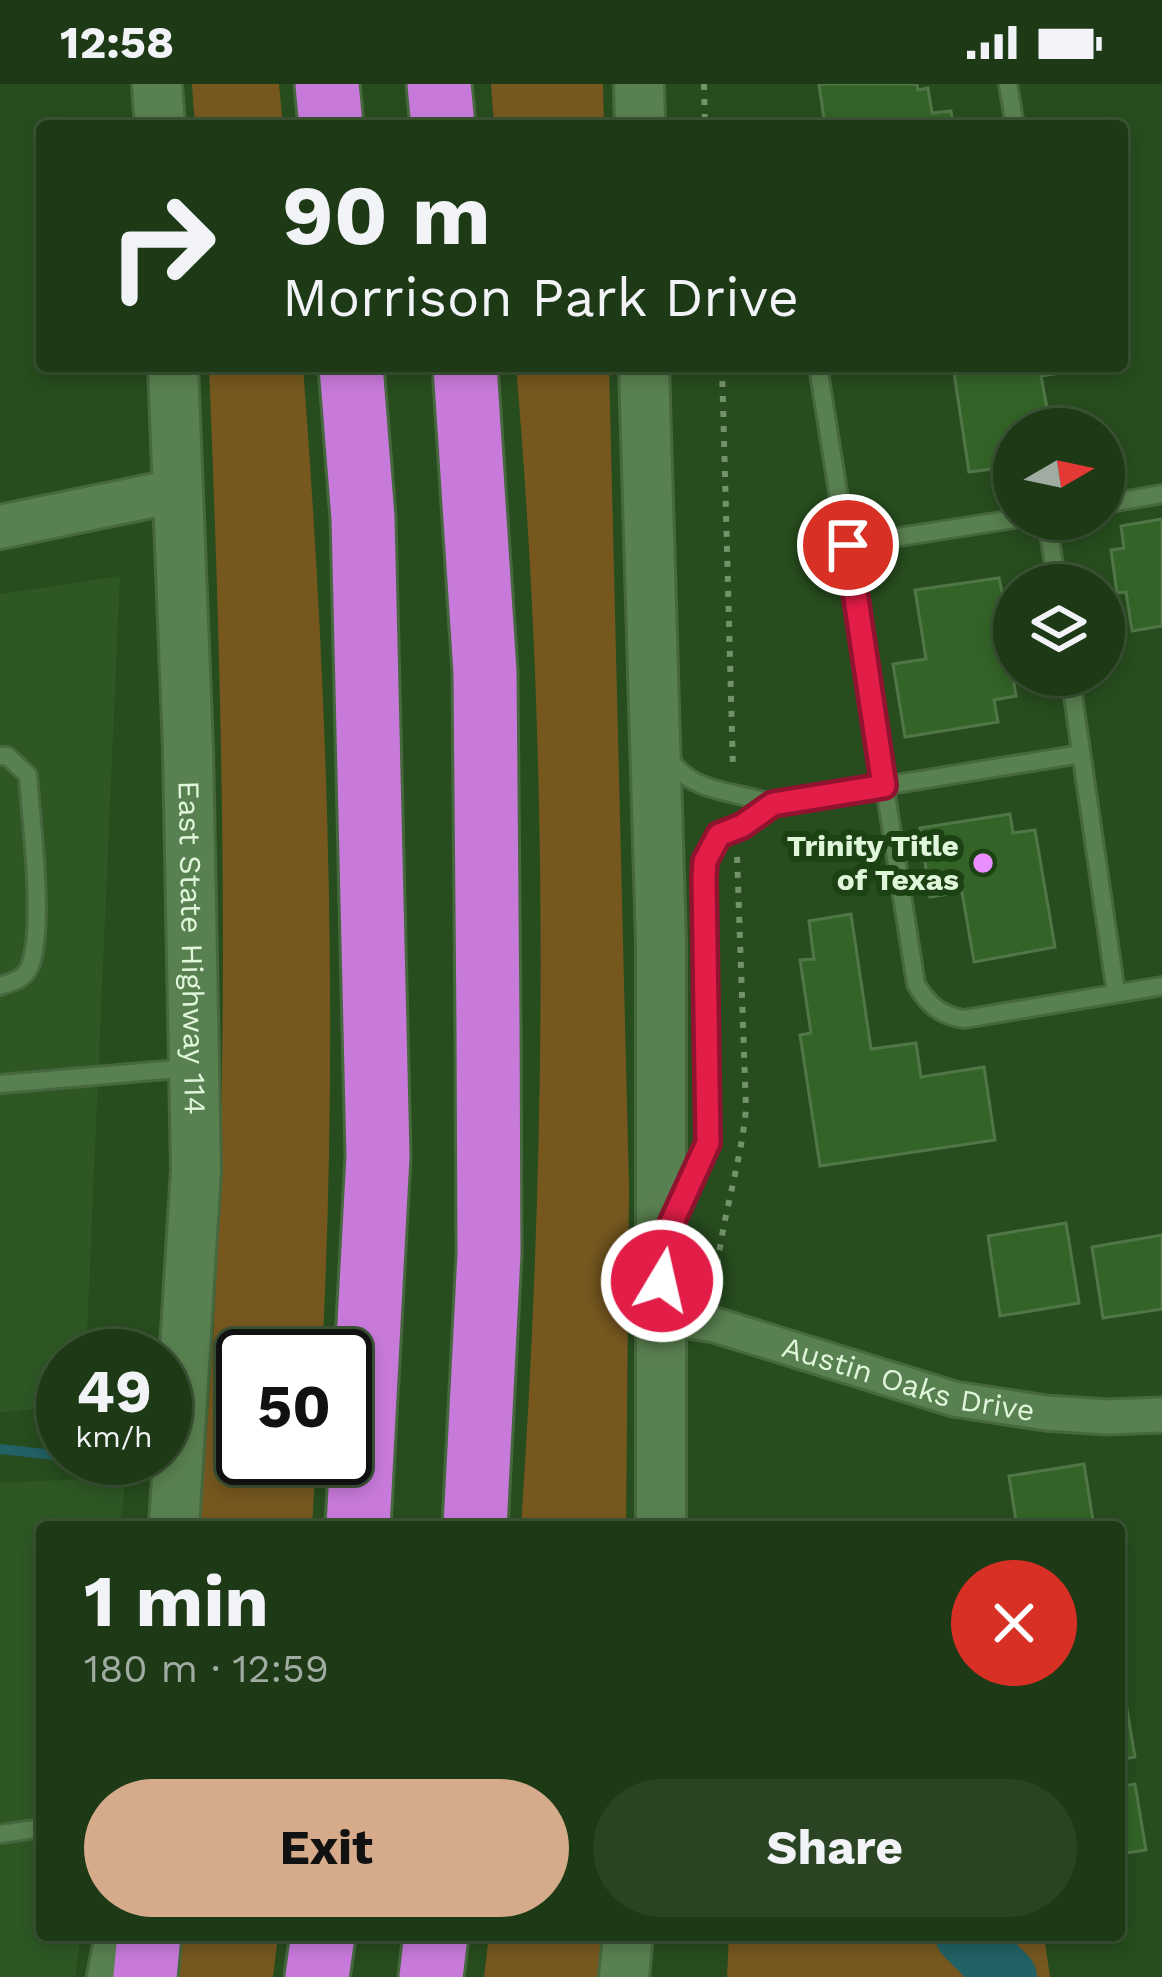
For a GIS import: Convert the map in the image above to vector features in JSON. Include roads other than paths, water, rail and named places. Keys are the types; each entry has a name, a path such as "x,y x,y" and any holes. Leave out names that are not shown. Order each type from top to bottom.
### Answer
{"highway":[{"path":"327,84 330,120"},
{"path":"440,84 443,120"},
{"path":"351,372 363,518 377,1156 358,1521"},
{"path":"465,372 485,672 488,931 489,1254 475,1521"},
{"path":"145,1977 148,1941"},
{"path":"317,1977 322,1941"},
{"path":"431,1977 435,1941"}],"main road":[{"path":"157,84 160,120"},
{"path":"639,84 640,120"},
{"name":"East State Highway 114","path":"173,372 196,1170 174,1521"},
{"path":"644,372 661,944 661,1521"},
{"path":"112,1977 119,1941"},
{"path":"624,1977 627,1941"}],"street":[{"path":"0,526 180,490"},
{"name":"Austin Oaks Drive","path":"662,1317 715,1325 954,1399 1046,1413 1161,1420"}],"lane":[{"path":"1008,84 1014,120"},
{"path":"819,372 916,984 926,1001 946,1016 964,1019 1162,986"},
{"path":"1125,500 1162,494"},
{"path":"848,545 993,522"},
{"path":"1073,696 1116,993"},
{"path":"653,730 673,765 687,778 702,787 739,792 773,804"},
{"path":"662,1244 708,1143 705,861 719,835 742,826 773,804 1081,754"},
{"path":"0,756 8,756 28,775 36,912 30,968 19,980 0,986"},
{"path":"0,1084 195,1068"},
{"path":"0,1834 36,1829"}],"waterway":[{"path":"0,1449 36,1453"},
{"path":"971,1941 1007,1977"}],"place":[{"name":"Trinity Title of Texas","path":"983,863"}]}
